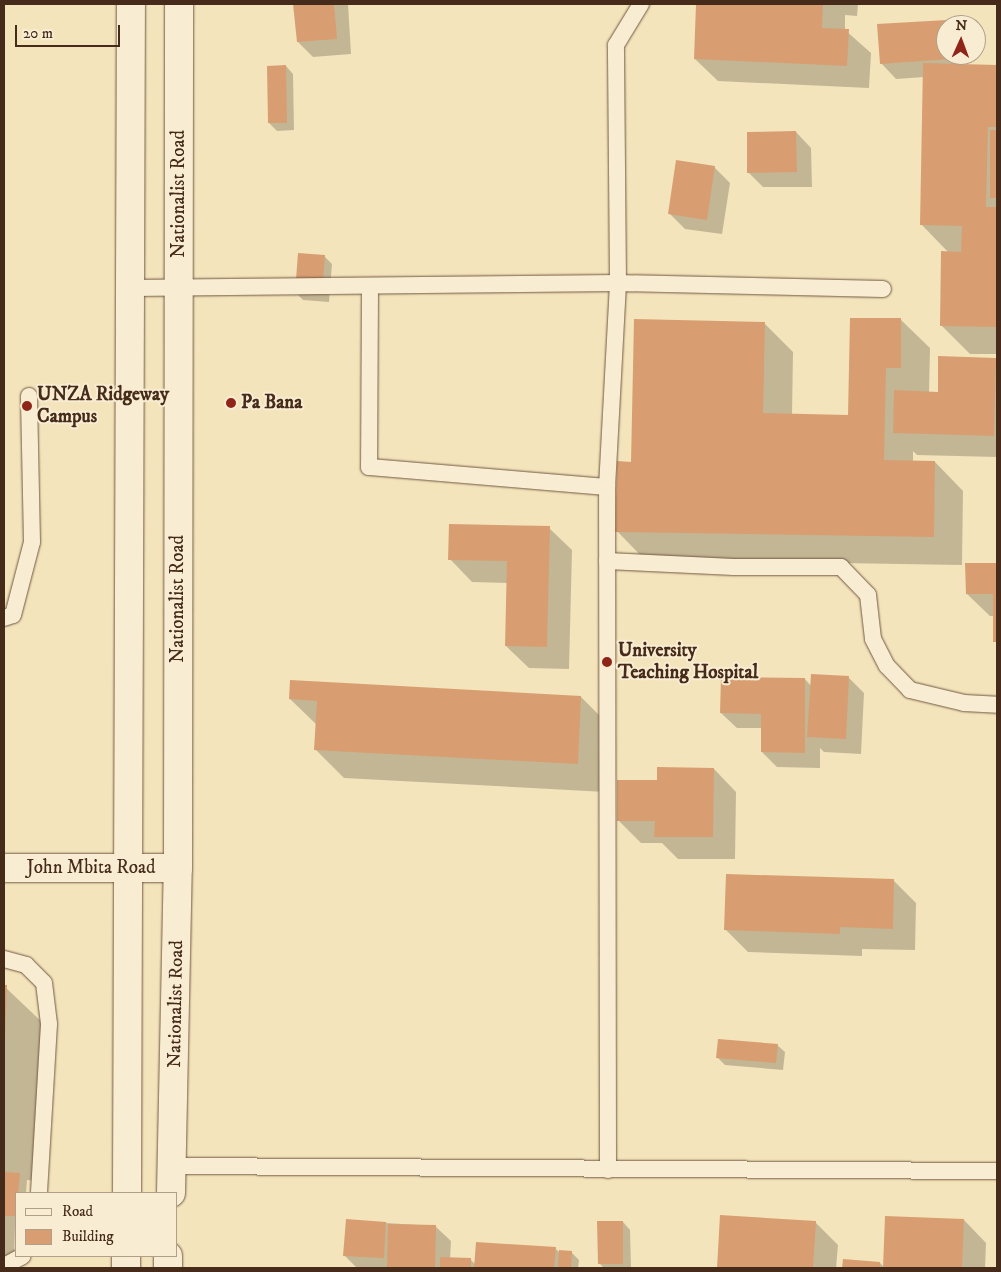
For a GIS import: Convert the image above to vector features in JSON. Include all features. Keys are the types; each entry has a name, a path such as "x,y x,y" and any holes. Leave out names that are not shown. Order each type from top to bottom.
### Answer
{"main road":[{"path":"127,1192 132,288 131,4"},
{"name":"Nationalist Road","path":"171,1192 178,868 178,4"},
{"name":"John Mbita Road","path":"4,868 129,870 178,868"}],"lane":[{"path":"608,1170 607,487 618,282 616,45 641,4"},
{"path":"132,288 179,290 618,282 883,290"},
{"path":"370,287 369,467 607,487"},
{"path":"4,618 12,615 32,542 29,396"},
{"path":"607,561 734,567 841,567 868,595 874,639 886,666 910,690 964,703 997,705"},
{"path":"4,959 26,965 44,983 49,1024 39,1192"},
{"path":"173,1166 997,1171"},
{"path":"4,1266 21,1257"}],"building":[{"path":"293,4 334,4 337,39 297,42"},
{"path":"696,4 823,4 822,28 849,29 847,66 694,59"},
{"path":"936,21 936,60 880,64 877,24"},
{"path":"923,63 936,63 936,65 997,65 997,127 988,127 986,207 997,207 997,327 940,326 941,251 961,252 962,226 920,225"},
{"path":"286,65 287,123 268,123 267,66"},
{"path":"990,130 997,130 997,198 990,198"},
{"path":"796,131 797,172 747,173 747,132"},
{"path":"676,160 715,166 707,220 668,214"},
{"path":"298,253 325,255 322,295 295,293"},
{"path":"850,318 901,318 901,368 886,368 884,460 935,461 934,537 615,532 617,461 631,462 634,319 765,322 763,413 848,415"},
{"path":"938,356 996,358 994,436 893,433 894,390 938,392"},
{"path":"449,524 550,526 547,647 505,646 507,561 448,560"},
{"path":"965,563 997,563 997,642 993,642 993,594 966,594"},
{"path":"811,674 849,676 846,739 807,737"},
{"path":"721,677 805,678 805,753 761,752 761,714 720,713"},
{"path":"290,680 581,696 578,764 314,750 317,701 289,699"},
{"path":"657,767 714,768 713,837 654,837 655,821 617,821 617,780 657,780"},
{"path":"726,874 894,879 893,929 840,927 840,934 724,930"},
{"path":"4,985 7,985 5,1040 4,1040"},
{"path":"718,1039 778,1044 776,1063 716,1058"},
{"path":"4,1172 20,1173 18,1192 15,1192 15,1216 4,1216"},
{"path":"720,1215 816,1221 813,1268 717,1268"},
{"path":"885,1216 964,1219 962,1268 883,1268"},
{"path":"346,1219 386,1222 384,1258 343,1256"},
{"path":"597,1221 623,1221 623,1264 598,1264"},
{"path":"388,1224 436,1225 435,1268 387,1268"},
{"path":"476,1242 556,1247 554,1268 474,1268"},
{"path":"559,1250 572,1251 571,1268 558,1268"},
{"path":"440,1257 471,1258 471,1268 440,1268"},
{"path":"843,1259 880,1262 880,1268 842,1268"}],"place":[{"name":"Pa Bana","path":"231,403"},
{"name":"UNZA Ridgeway Campus","path":"27,406"},
{"name":"University Teaching Hospital","path":"607,662"}]}
